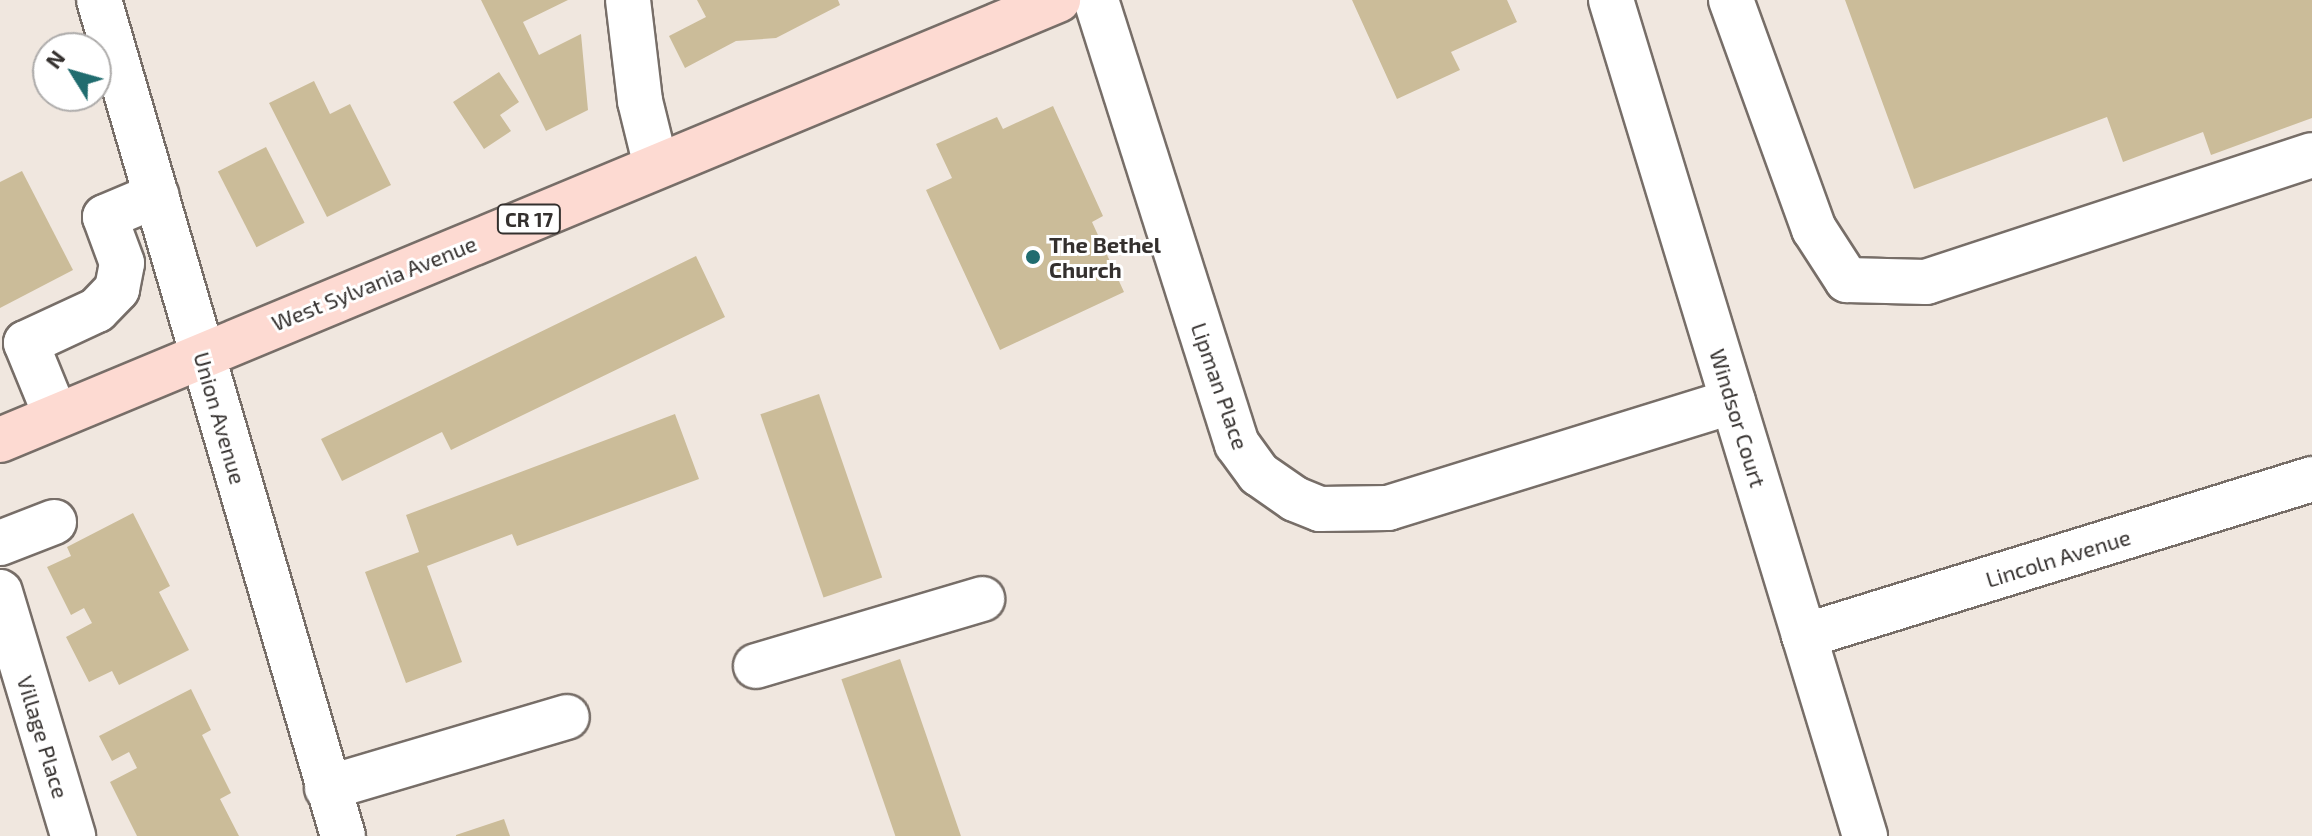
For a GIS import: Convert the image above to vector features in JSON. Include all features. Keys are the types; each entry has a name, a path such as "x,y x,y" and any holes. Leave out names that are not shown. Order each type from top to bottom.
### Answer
{"main road":[{"name":"West Sylvania Avenue","path":"0,440 1058,0"}],"street":[{"name":"Union Avenue","path":"99,0 343,836"},
{"path":"628,0 640,101 656,166"},
{"name":"Lipman Place","path":"1096,0 1237,444 1259,474 1295,499 1320,509 1388,508 1733,401"},
{"name":"Windsor Court","path":"1611,0 1804,636 1857,834"},
{"path":"1731,0 1814,229 1847,280 1926,282 2312,155"},
{"path":"56,416 26,343 97,310 117,289 122,263 105,217 157,195"},
{"name":"Lincoln Avenue","path":"1804,636 2312,479"},
{"path":"0,543 54,522"},
{"name":"Village Place","path":"0,592 73,836"},
{"path":"756,666 982,599"},
{"path":"327,788 567,717"}],"building":[{"path":"481,0 568,0 523,22 539,55 581,34 588,110 546,131"},
{"path":"697,0 838,0 840,5 776,38 736,41 685,68 669,36 706,17"},
{"path":"1352,0 1507,0 1517,22 1451,52 1460,70 1397,99"},
{"path":"1845,0 2312,0 2312,118 2211,155 2203,132 2123,162 2107,117 1914,189"},
{"path":"499,72 519,102 500,115 511,131 484,149 453,102"},
{"path":"314,81 330,114 350,104 391,185 327,217 269,103"},
{"name":"The Bethel Church","path":"1053,106 1103,216 1092,222 1124,292 1000,350 926,190 952,178 936,144 997,117 1003,129"},
{"path":"266,147 305,223 256,247 218,172"},
{"path":"22,171 73,270 0,308 0,182"},
{"path":"696,256 725,317 451,450 442,432 342,481 321,439"},
{"path":"819,394 882,577 824,598 760,414"},
{"path":"675,414 699,479 517,546 512,534 427,566 462,662 406,683 365,572 419,552 406,515"},
{"path":"133,513 170,586 159,592 189,650 119,685 112,671 89,682 66,637 92,623 84,608 71,615 47,567 71,556 67,547"},
{"path":"900,659 961,836 895,836 841,679"},
{"path":"191,689 211,730 202,735 231,793 220,799 239,836 137,836 110,782 137,768 129,752 112,761 99,736"},
{"path":"504,819 510,836 456,836 456,835"}],"place":[{"name":"The Bethel Church","path":"1033,257"}]}
